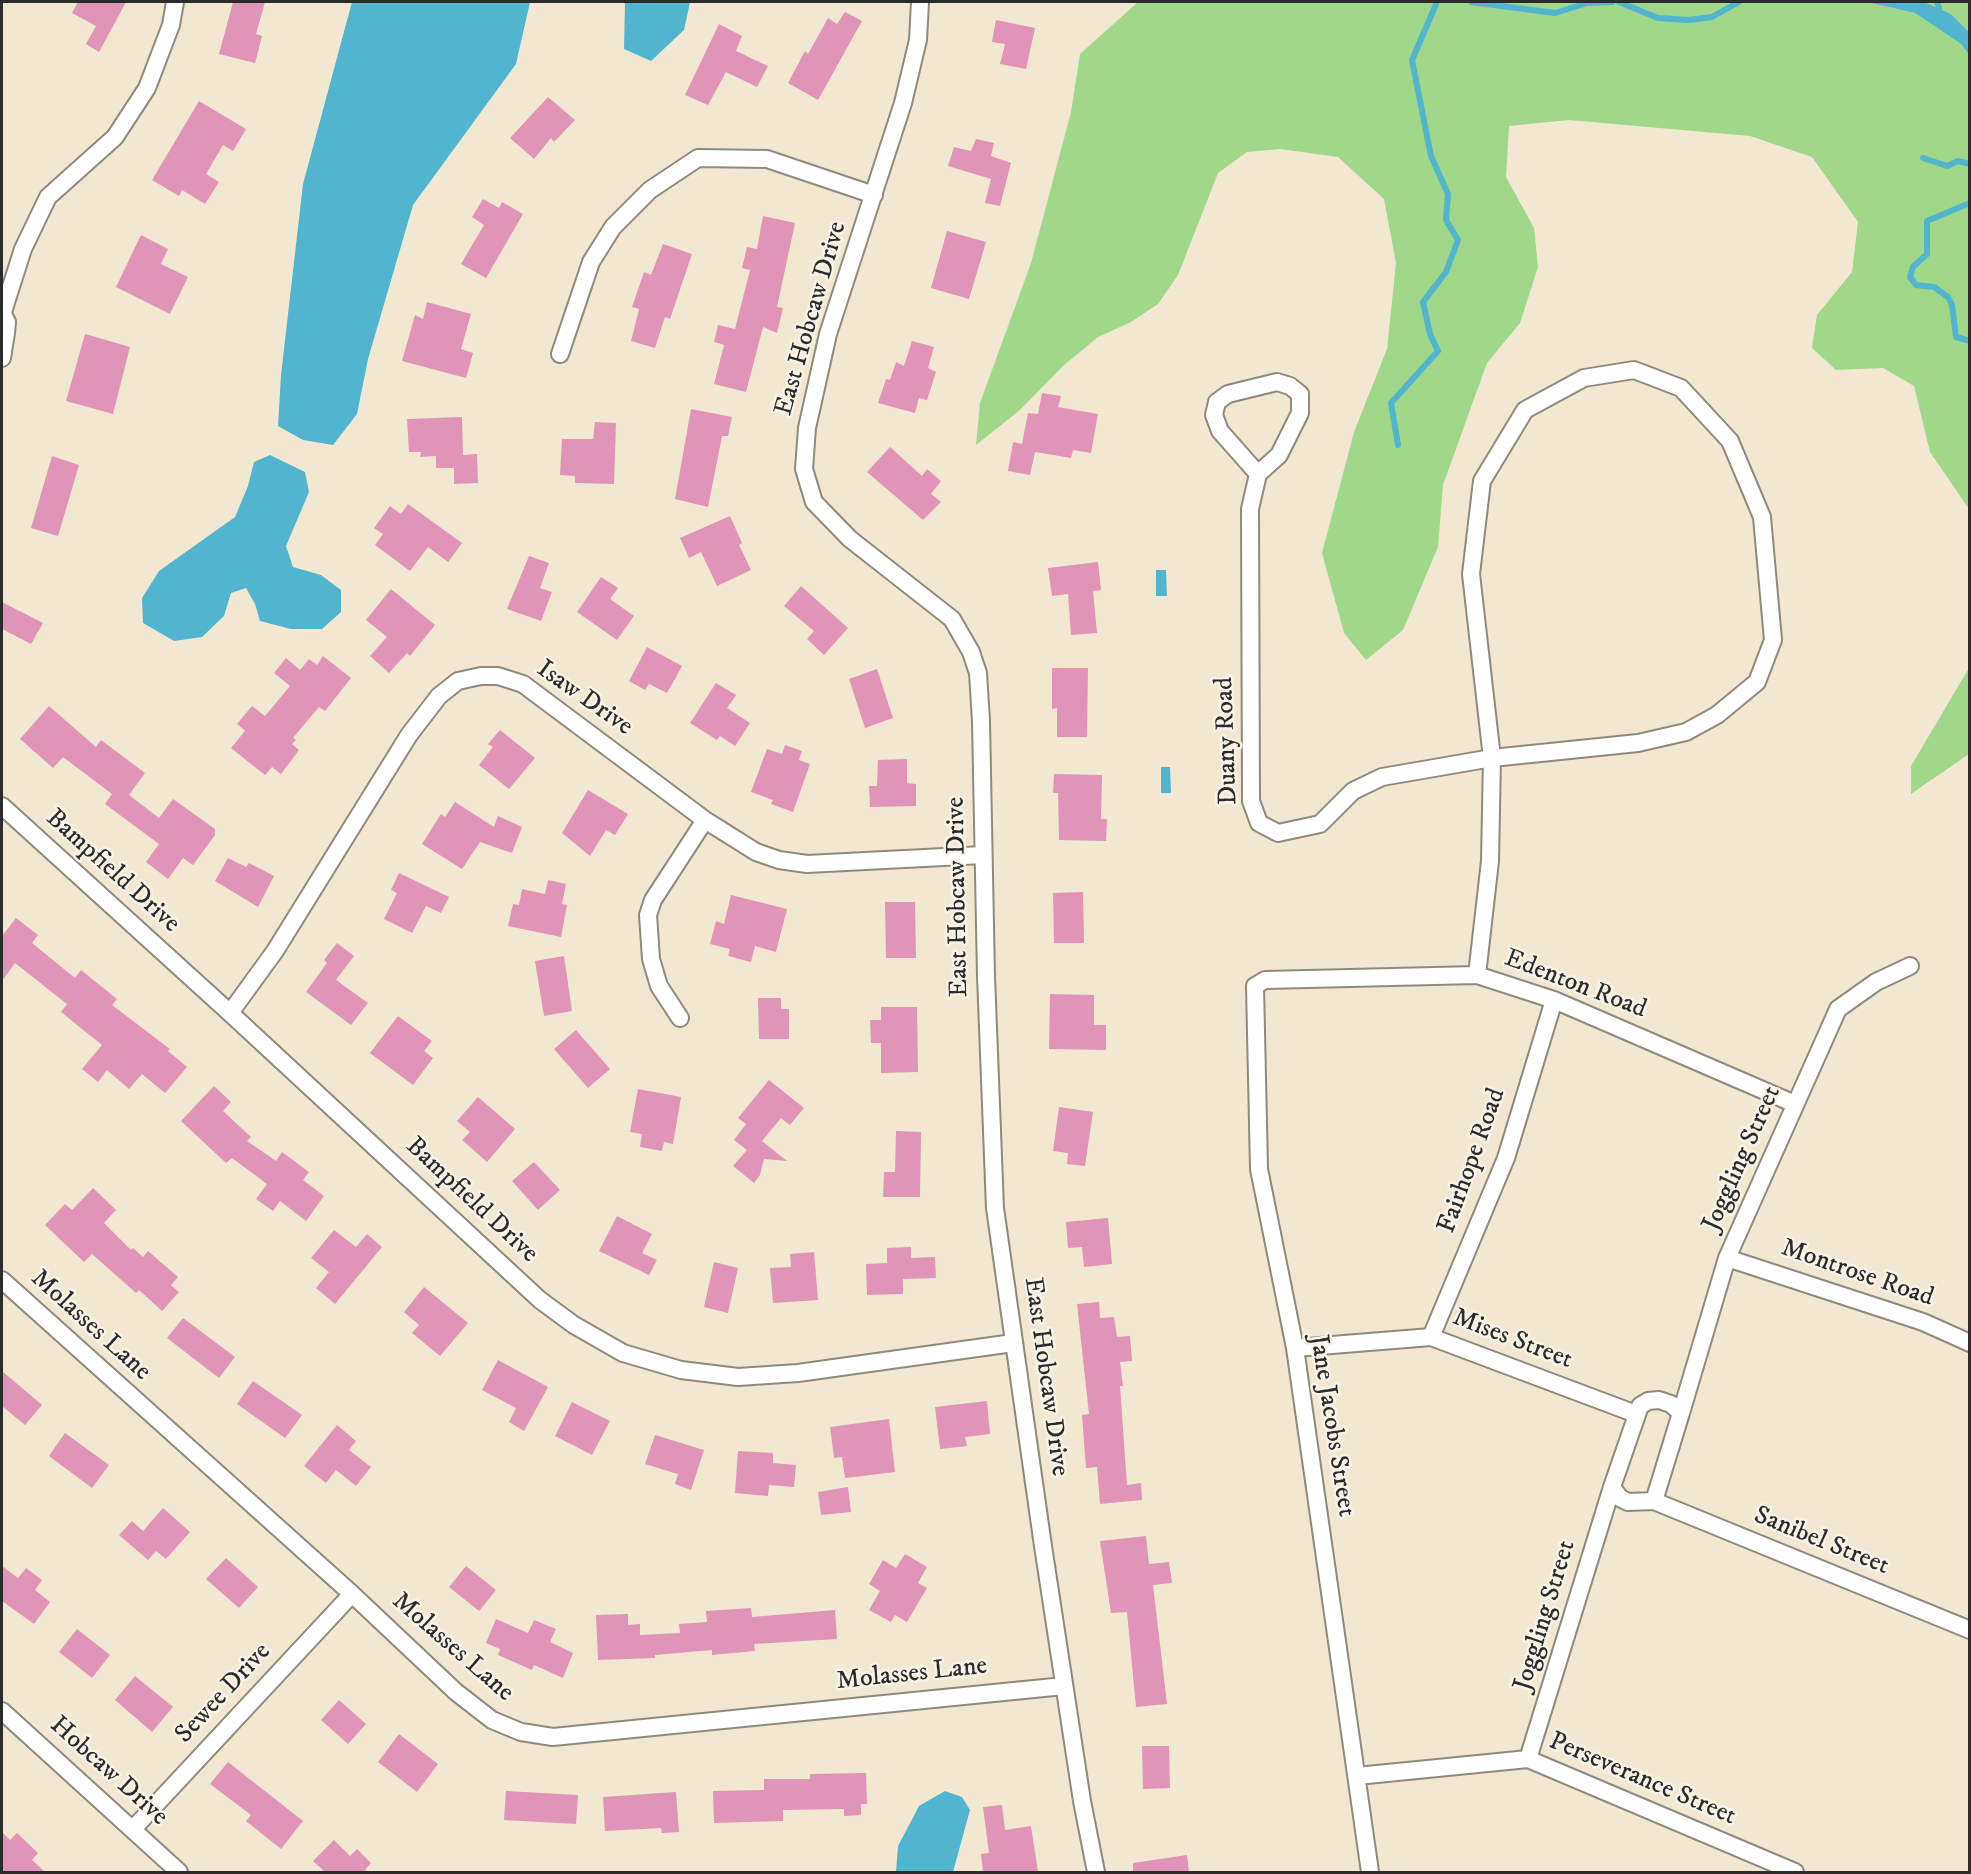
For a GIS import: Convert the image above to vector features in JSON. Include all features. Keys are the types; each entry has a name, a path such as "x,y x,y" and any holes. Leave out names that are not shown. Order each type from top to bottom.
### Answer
{"street":[{"path":"2,358 7,322 2,315 23,249 48,197 115,137 122,127 147,88 171,25 175,2"},
{"name":"East Hobcaw Drive","path":"920,2 918,40 903,104 828,334 807,428 804,469 814,502 850,539 952,619 971,652 978,673 995,1208 1064,1686 1096,1872"},
{"path":"560,354 591,262 613,227 650,190 698,158 767,159 874,195"},
{"path":"1477,975 1490,861 1492,758 1471,574 1482,481 1525,410 1584,378 1634,370 1681,387 1730,441 1762,516 1773,640 1757,682 1717,715 1686,732 1638,743 1492,758"},
{"path":"1277,382 1290,386 1300,394 1300,413 1279,455 1258,474 1220,431 1214,415 1217,402 1228,394 1277,382"},
{"name":"Duany Road","path":"1258,474 1250,520 1251,801 1259,823 1278,833 1320,824 1353,791 1382,777 1492,758"},
{"name":"Isaw Drive","path":"230,1013 275,951 409,735 439,696 458,681 481,676 498,676 523,684 705,820 756,852 779,860 807,864 983,855"},
{"name":"Bampfield Drive","path":"2,806 540,1300 574,1325 623,1353 681,1370 738,1377 798,1373 1013,1343"},
{"path":"680,1018 659,986 651,958 648,915 653,900 705,820"},
{"name":"Joggling Street","path":"1654,1501 1727,1258 1839,1009 1876,982 1910,966"},
{"name":"Edenton Road","path":"1255,986 1265,980 1477,975 1554,1000 1795,1104"},
{"name":"Jane Jacobs Street","path":"1255,986 1259,1169 1295,1348 1370,1872"},
{"name":"Fairhope Road","path":"1431,1337 1506,1158 1554,1000"},
{"name":"Montrose Road","path":"1727,1258 1923,1322 1970,1343"},
{"name":"Molasses Lane","path":"2,1280 352,1594 456,1692 492,1720 521,1732 553,1737 1064,1686"},
{"name":"Mises Street","path":"1295,1348 1431,1337 1636,1414"},
{"path":"1636,1414 1647,1401 1659,1400 1671,1404 1681,1413"},
{"name":"Joggling Street","path":"1528,1760 1636,1414"},
{"name":"Sanibel Street","path":"1612,1487 1628,1502 1654,1501 1970,1630"},
{"name":"Sewee Drive","path":"133,1829 352,1594"},
{"name":"Hobcaw Drive","path":"2,1711 179,1872"},
{"name":"Perseverance Street","path":"1357,1776 1528,1760 1796,1872"}],"green space":[{"path":"1138,2 1866,2 1915,13 1961,44 1969,55 1969,509 1930,452 1914,386 1883,368 1836,370 1812,348 1817,315 1852,272 1858,222 1812,157 1750,136 1569,120 1509,126 1506,177 1534,228 1538,267 1520,323 1487,363 1443,485 1438,547 1403,630 1366,660 1344,633 1322,553 1354,432 1387,349 1396,263 1384,199 1338,157 1280,149 1247,152 1218,173 1178,275 1158,304 1131,322 1098,337 1063,366 1020,410 976,445 980,403 1031,263 1071,112 1080,54"},
{"path":"1923,2 1969,2 1969,32 1951,14"},
{"path":"1969,668 1969,754 1911,794 1911,766"}],"water":[{"path":"352,2 530,2 516,64 413,205 368,359 357,414 333,445 303,440 278,426 281,375 303,184"},
{"path":"625,2 690,2 684,30 651,61 624,49"},
{"path":"1866,2 1924,2 1951,14 1969,32 1969,55 1961,44 1915,13"},
{"path":"270,455 305,472 309,492 286,546 293,567 321,575 341,590 341,612 322,629 291,629 260,621 255,604 246,588 231,593 224,616 202,637 174,641 143,623 142,598 159,571 235,517 248,486 254,462"},
{"path":"1156,570 1166,570 1167,596 1156,596"},
{"path":"1161,767 1170,767 1171,793 1161,793"},
{"path":"945,1791 962,1797 970,1810 953,1872 896,1872 898,1846 919,1806"}],"building":[{"path":"78,2 126,2 99,52 86,44 96,26 72,13"},
{"path":"233,2 265,2 256,34 262,36 255,63 219,54"},
{"path":"845,12 862,21 818,100 788,83 805,51 808,54 828,18 837,24"},
{"path":"996,20 1035,28 1026,69 1000,64 1005,44 992,42"},
{"path":"719,24 742,36 736,51 768,66 757,87 726,72 708,105 685,95"},
{"path":"548,97 575,120 554,142 551,138 534,159 510,138"},
{"path":"199,101 246,129 233,151 223,145 206,174 219,182 205,204 182,190 179,196 152,180"},
{"path":"976,139 994,143 991,156 1011,163 1000,206 985,203 991,179 948,166 954,147 971,151"},
{"path":"483,199 499,208 502,202 523,214 486,278 461,264 484,225 472,217"},
{"path":"763,216 795,223 777,307 783,308 777,333 763,327 746,392 714,384 724,345 714,342 718,325 735,329 750,270 742,268 747,247 757,249"},
{"path":"947,231 986,242 969,299 931,288"},
{"path":"141,235 168,249 161,264 188,277 170,314 116,287"},
{"path":"663,244 692,254 670,319 665,317 655,348 631,341 639,309 632,307 644,272 651,275"},
{"path":"427,302 471,314 461,349 473,353 466,378 402,361 415,315 423,319"},
{"path":"85,334 130,347 113,414 66,401"},
{"path":"912,341 934,347 928,368 936,372 927,400 919,398 915,413 878,403 886,379 890,380 896,362 904,366"},
{"path":"1042,393 1061,396 1058,407 1098,414 1091,453 1073,450 1071,458 1035,452 1030,475 1008,471 1013,442 1022,444 1028,413 1038,414"},
{"path":"691,409 732,417 728,436 722,436 708,507 675,499"},
{"path":"462,417 463,455 477,454 478,483 454,484 454,468 436,468 436,456 420,457 421,452 409,452 407,419"},
{"path":"595,422 616,423 614,484 575,483 575,476 560,475 562,439 593,439"},
{"path":"890,447 922,476 927,469 941,481 931,494 941,502 923,520 867,472"},
{"path":"52,456 79,465 58,536 31,528"},
{"path":"408,504 462,543 448,562 428,547 410,571 375,545 383,534 374,528 390,506 401,514"},
{"path":"730,516 742,543 739,545 751,570 717,586 701,552 689,558 680,538"},
{"path":"529,556 549,563 540,588 552,592 541,621 507,609"},
{"path":"1098,562 1101,590 1093,591 1097,633 1071,635 1068,594 1052,596 1048,568"},
{"path":"601,577 618,588 610,599 634,616 617,640 577,612"},
{"path":"801,586 848,628 824,655 807,639 814,631 784,606"},
{"path":"391,589 435,625 410,656 407,653 389,673 370,656 387,637 366,620"},
{"path":"2,602 43,623 31,644 2,629"},
{"path":"647,647 682,666 667,693 649,684 645,690 629,681"},
{"path":"323,656 351,678 325,711 319,707 293,738 296,740 292,744 299,750 281,774 272,767 265,775 231,748 245,731 237,724 252,706 265,716 290,686 274,673 286,658 300,670 309,659 317,665"},
{"path":"1052,668 1088,668 1087,737 1057,737 1057,708 1052,709"},
{"path":"877,669 893,718 865,728 849,679"},
{"path":"716,683 736,695 727,708 750,723 735,746 720,736 717,740 690,723"},
{"path":"49,706 96,747 101,740 145,773 129,795 159,818 173,799 215,829 215,835 193,865 183,858 168,879 146,862 159,844 105,804 112,794 63,757 53,768 20,739"},
{"path":"500,730 535,758 509,789 479,765 493,747 488,744"},
{"path":"785,745 802,751 799,760 810,764 793,812 771,804 773,800 751,792 767,749 782,754"},
{"path":"907,759 907,783 916,784 916,806 870,807 869,786 877,786 878,760"},
{"path":"1054,774 1102,775 1101,819 1107,819 1106,841 1059,840 1058,793 1053,793"},
{"path":"588,790 628,814 615,835 606,830 590,856 562,833"},
{"path":"455,802 494,827 498,816 522,827 512,853 480,842 462,869 422,844 441,814 445,817"},
{"path":"228,858 246,867 249,863 274,876 258,907 215,881"},
{"path":"399,873 449,897 441,913 426,906 412,933 384,919 397,893 391,890"},
{"path":"548,880 566,884 562,904 567,905 561,937 508,926 513,904 519,905 522,889 545,894"},
{"path":"1083,892 1084,943 1054,943 1053,893"},
{"path":"731,895 787,909 776,952 755,946 751,962 728,956 730,949 710,944 716,921 724,924"},
{"path":"885,902 915,902 916,958 886,958"},
{"path":"16,918 38,935 32,943 75,978 81,970 117,999 112,1005 170,1049 168,1051 187,1067 165,1093 142,1074 129,1089 107,1070 98,1082 82,1069 102,1045 61,1012 67,1004 15,963 2,981 2,936"},
{"path":"337,943 354,956 336,980 368,1003 351,1025 306,992 327,963 324,960"},
{"path":"564,956 572,1011 544,1016 535,961"},
{"path":"1050,994 1094,995 1094,1025 1106,1025 1106,1050 1049,1049"},
{"path":"758,998 781,998 781,1009 789,1009 789,1039 759,1039"},
{"path":"881,1007 917,1007 918,1072 881,1073 881,1043 871,1043 870,1020 881,1020"},
{"path":"398,1016 432,1041 424,1051 433,1058 413,1085 370,1053"},
{"path":"576,1030 610,1069 588,1088 554,1049"},
{"path":"769,1080 804,1108 790,1125 781,1118 762,1141 787,1161 764,1159 760,1175 754,1183 733,1166 747,1150 734,1140 746,1124 738,1118"},
{"path":"214,1086 231,1102 223,1111 251,1137 247,1141 276,1161 282,1152 309,1172 303,1180 324,1196 306,1221 280,1201 273,1211 256,1199 267,1184 232,1158 226,1163 181,1121"},
{"path":"638,1089 681,1097 673,1144 664,1142 662,1151 640,1147 642,1134 630,1132"},
{"path":"478,1097 515,1129 487,1162 462,1140 470,1132 457,1121"},
{"path":"1059,1107 1093,1112 1085,1166 1067,1164 1068,1153 1053,1151"},
{"path":"896,1131 921,1132 920,1197 883,1197 884,1172 895,1172"},
{"path":"534,1162 560,1190 538,1210 512,1181"},
{"path":"93,1188 116,1210 104,1223 131,1250 133,1248 143,1257 148,1251 178,1277 171,1285 179,1292 162,1311 139,1290 136,1293 92,1254 84,1262 45,1225 65,1204 72,1210"},
{"path":"617,1216 652,1234 642,1253 657,1260 649,1275 599,1251"},
{"path":"1108,1218 1112,1264 1084,1267 1082,1247 1068,1248 1066,1222"},
{"path":"334,1230 356,1247 367,1234 382,1247 335,1304 316,1288 329,1272 311,1258"},
{"path":"911,1247 911,1258 935,1257 936,1278 903,1279 903,1294 867,1295 866,1264 887,1263 887,1248"},
{"path":"814,1252 818,1300 773,1303 770,1268 791,1267 790,1254"},
{"path":"714,1262 738,1268 728,1313 704,1307"},
{"path":"424,1287 468,1323 440,1356 412,1333 419,1325 404,1312"},
{"path":"1099,1302 1100,1318 1114,1317 1117,1337 1130,1336 1132,1361 1120,1362 1127,1485 1141,1483 1142,1500 1100,1504 1097,1467 1086,1468 1082,1415 1089,1414 1077,1304"},
{"path":"183,1318 235,1357 219,1378 167,1338"},
{"path":"498,1360 548,1387 524,1431 509,1422 516,1408 482,1390"},
{"path":"2,1371 42,1405 25,1425 2,1406"},
{"path":"253,1381 302,1415 285,1438 237,1404"},
{"path":"987,1401 990,1434 965,1437 967,1446 940,1449 935,1407"},
{"path":"572,1402 610,1421 592,1455 555,1436"},
{"path":"889,1419 895,1472 845,1478 842,1457 834,1458 830,1427"},
{"path":"337,1425 356,1441 349,1450 371,1467 356,1486 336,1470 326,1483 304,1466"},
{"path":"65,1433 109,1465 92,1488 49,1456"},
{"path":"655,1435 704,1450 691,1490 675,1484 678,1474 645,1464"},
{"path":"738,1451 773,1453 773,1463 796,1465 794,1487 769,1485 768,1496 735,1493"},
{"path":"848,1487 851,1512 821,1515 818,1492"},
{"path":"163,1508 190,1532 166,1559 156,1551 148,1560 119,1535 132,1521 143,1531"},
{"path":"1146,1536 1149,1564 1169,1562 1172,1583 1153,1585 1167,1704 1136,1707 1127,1612 1111,1613 1100,1541"},
{"path":"905,1554 927,1567 918,1583 927,1588 907,1622 895,1615 891,1622 869,1610 880,1591 869,1584 883,1560 896,1568"},
{"path":"226,1558 258,1587 239,1608 206,1579"},
{"path":"2,1566 18,1578 26,1568 42,1580 35,1590 50,1602 34,1624 2,1601"},
{"path":"466,1566 496,1590 479,1611 449,1587"},
{"path":"751,1608 752,1617 835,1610 837,1639 754,1644 755,1651 712,1655 712,1650 655,1655 655,1658 598,1660 596,1615 628,1614 628,1625 640,1624 640,1635 680,1633 679,1624 707,1622 706,1611"},
{"path":"496,1619 528,1633 534,1620 556,1629 550,1642 573,1653 563,1678 534,1665 532,1670 498,1655 500,1649 486,1643"},
{"path":"77,1629 110,1655 92,1678 59,1652"},
{"path":"135,1676 173,1707 152,1732 115,1700"},
{"path":"339,1700 366,1724 348,1744 321,1720"},
{"path":"399,1734 438,1764 417,1792 378,1762"},
{"path":"1142,1746 1169,1746 1170,1788 1143,1789"},
{"path":"228,1762 303,1821 281,1849 246,1821 251,1815 210,1784"},
{"path":"866,1773 867,1804 861,1804 861,1815 844,1816 844,1809 783,1810 783,1821 714,1823 713,1791 764,1790 764,1779 810,1779 810,1774"},
{"path":"506,1791 578,1795 576,1824 504,1820"},
{"path":"676,1792 679,1832 662,1833 661,1828 605,1831 603,1797"},
{"path":"1002,1805 1005,1830 1031,1826 1038,1872 983,1872 981,1854 989,1853 983,1807"},
{"path":"2,1832 10,1840 17,1833 38,1853 32,1860 45,1872 2,1872"},
{"path":"334,1840 350,1856 357,1849 371,1863 365,1870 368,1872 325,1872 313,1861"},
{"path":"1187,1855 1189,1872 1133,1872 1133,1863"}],"waterway":[{"path":"1398,445 1391,403 1438,351 1430,334 1423,302 1446,272 1458,240 1446,220 1448,194 1431,156 1412,60 1437,2"},
{"path":"1471,2 1555,13 1587,3 1612,2"},
{"path":"1619,2 1658,18 1689,20 1712,17 1739,2"},
{"path":"1937,2 1939,8"},
{"path":"1923,158 1947,166 1958,161 1970,164"},
{"path":"1970,203 1927,221 1927,254 1913,267 1910,277 1916,285 1934,287 1948,297 1952,305 1956,337 1970,341"}]}
